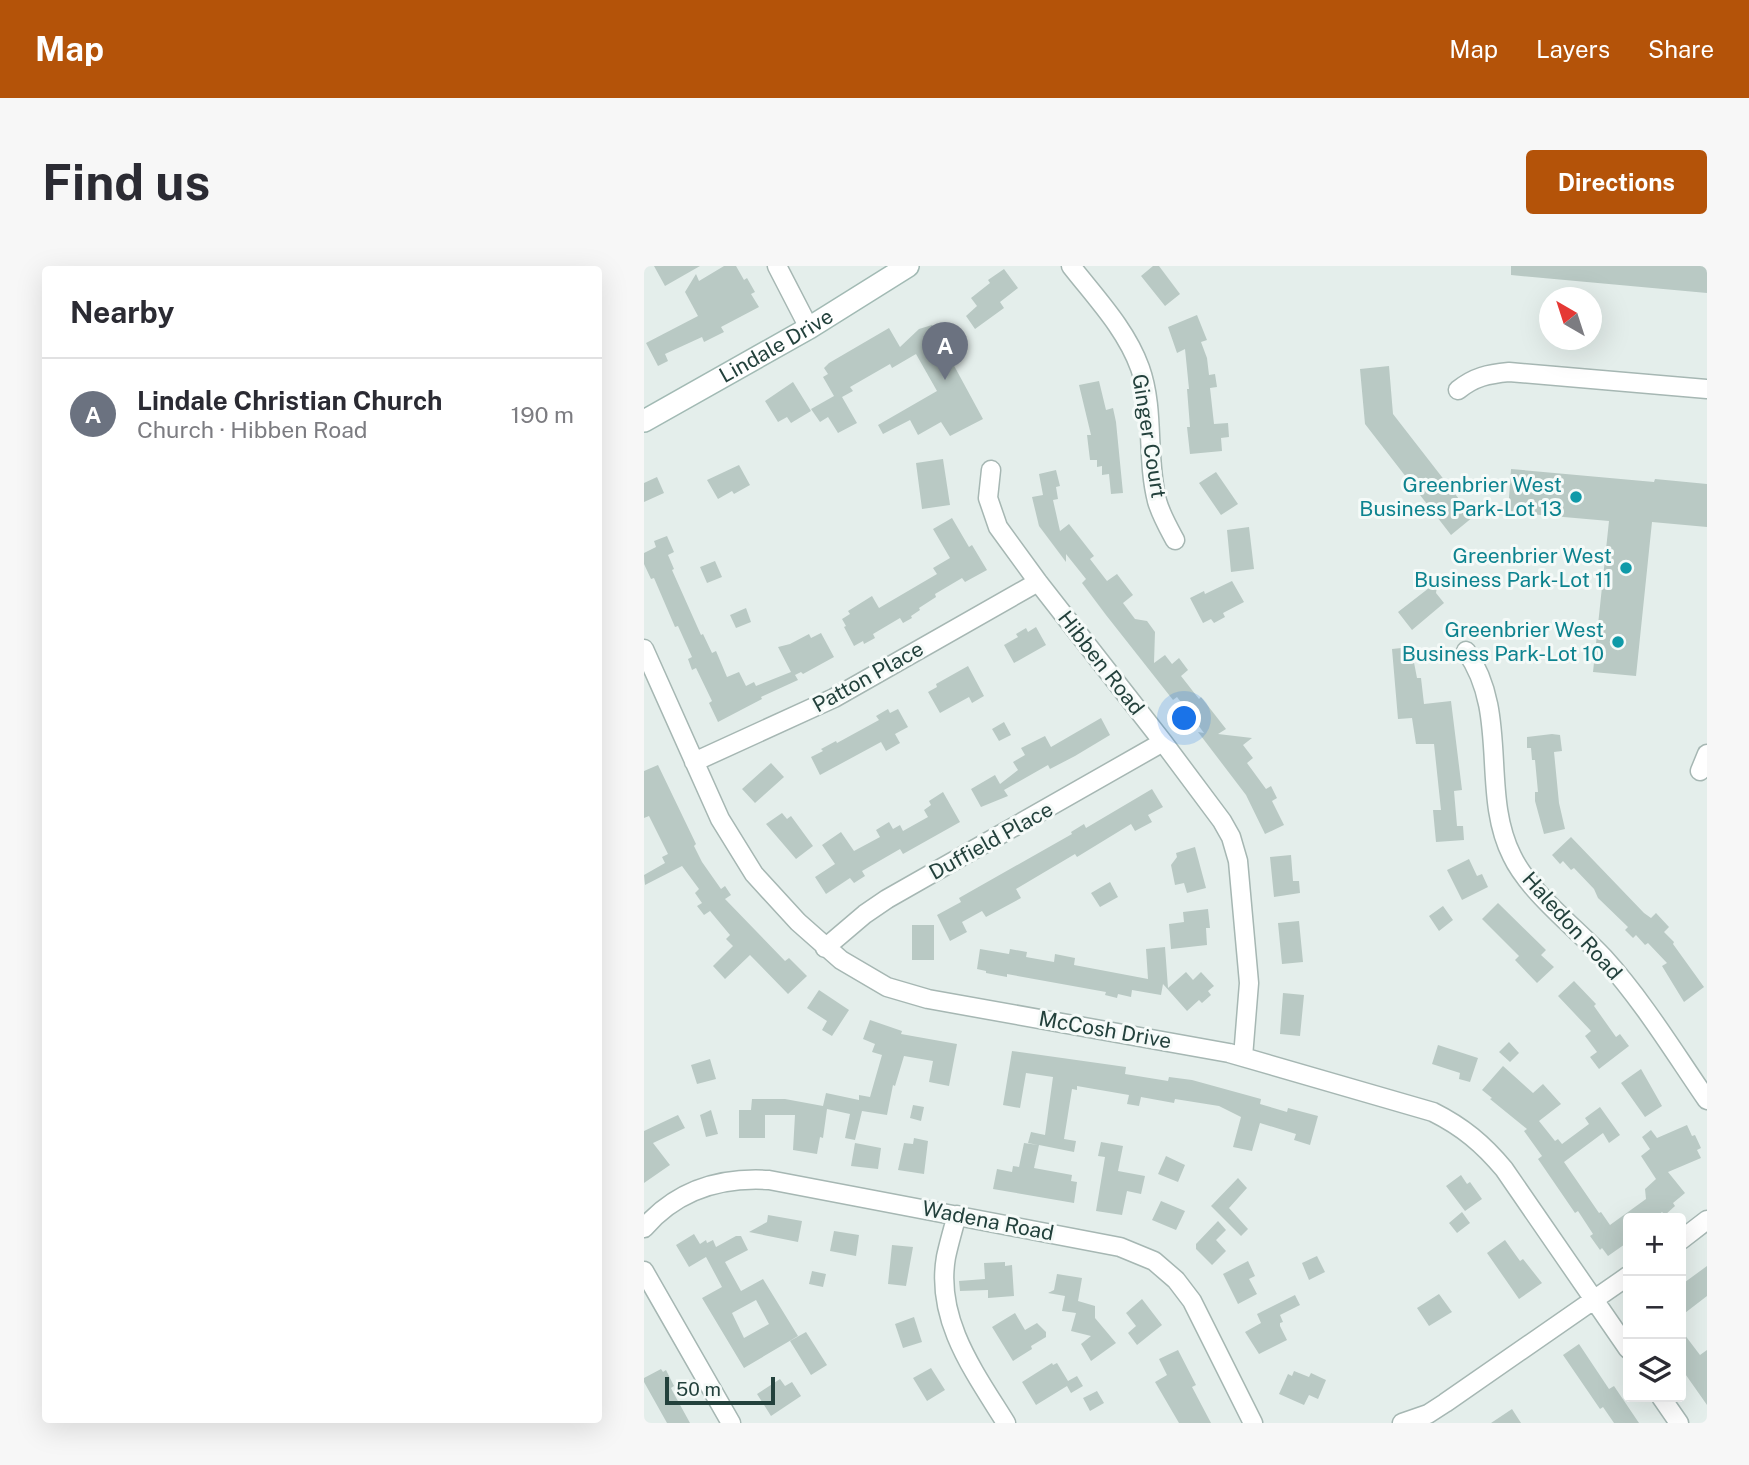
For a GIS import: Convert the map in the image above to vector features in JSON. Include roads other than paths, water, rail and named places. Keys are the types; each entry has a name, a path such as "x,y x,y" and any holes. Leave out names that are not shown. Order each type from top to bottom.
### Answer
{"street":[{"path":"777,266 809,328"},
{"name":"Lindale Drive","path":"644,421 809,328 908,266"},
{"name":"Ginger Court","path":"1071,266 1118,326 1140,368 1146,397 1157,500 1175,540"},
{"path":"1458,390 1471,380 1486,374 1508,372 1707,389"},
{"name":"Hibben Road","path":"991,470 988,498 998,527 1163,742 1231,837 1238,861 1249,983 1243,1057"},
{"name":"Patton Place","path":"694,762 834,698 1038,582"},
{"name":"McCosh Drive","path":"644,649 648,668 720,819 743,858 765,888 825,948 866,977 887,987 928,999 1121,1032 1243,1057 1433,1112 1473,1135 1504,1169 1623,1342"},
{"name":"Haledon Road","path":"1466,651 1477,666 1489,698 1500,820 1512,856 1524,876 1605,960 1637,999 1707,1100"},
{"name":"Duffield Place","path":"825,948 887,899 1163,742"},
{"path":"1700,771 1707,754"},
{"name":"Wadena Road","path":"644,1228 652,1218 678,1198 704,1186 746,1178 769,1180 1120,1247 1154,1261 1168,1272 1192,1301 1252,1423"},
{"path":"957,1215 946,1258 944,1279 952,1329 1006,1423"},
{"path":"1686,1236 1707,1220"},
{"path":"644,1271 732,1423"},
{"path":"1402,1423 1445,1403 1623,1279"},
{"path":"1664,1402 1679,1423"}],"place":[{"name":"Lindale Christian Church","path":"945,380"},
{"name":"Greenbrier West Business Park-Lot 13","path":"1576,497"},
{"name":"Greenbrier West Business Park-Lot 11","path":"1626,568"},
{"name":"Greenbrier West Business Park-Lot 10","path":"1618,642"}]}
